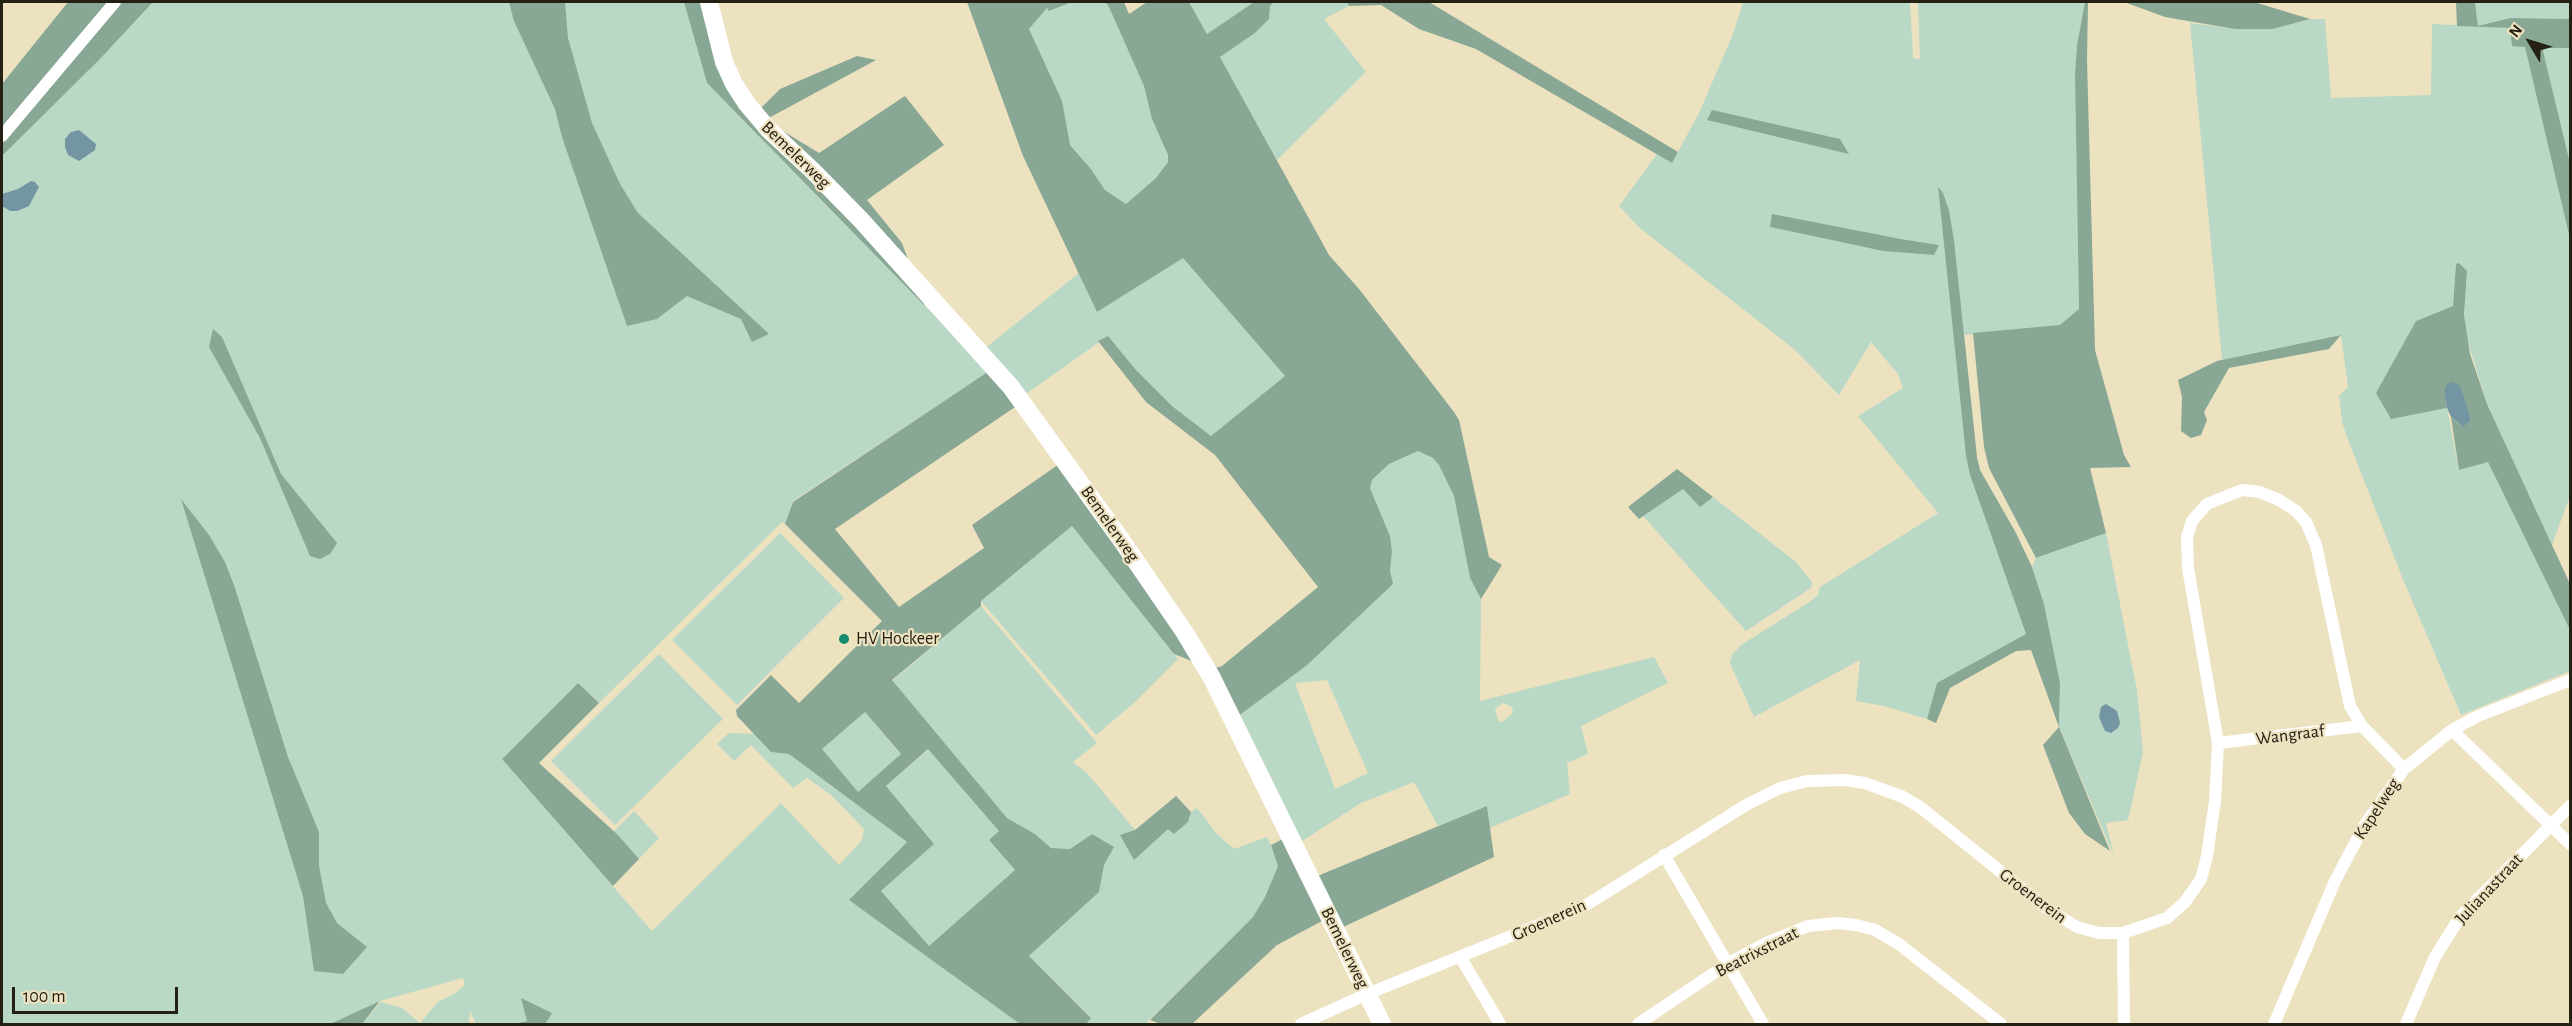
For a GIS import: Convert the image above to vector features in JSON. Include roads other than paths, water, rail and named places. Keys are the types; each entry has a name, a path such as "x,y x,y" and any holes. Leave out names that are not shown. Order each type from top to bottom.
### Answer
{"street":[{"path":"2,136 115,2"},
{"name":"Bemelerweg","path":"709,2 720,47 734,85 762,123 844,201 1004,379 1147,576 1212,678 1382,1024"},
{"name":"Groenerein","path":"1301,1024 1367,994 1583,908 1746,805 1780,789 1807,781 1865,783 1903,797 1920,807 2046,908 2069,923 2099,933 2123,933 2167,918 2186,902 2201,879 2207,856 2215,801 2218,743 2188,568 2187,537 2192,521 2207,504 2242,490 2259,492 2279,500 2296,511 2306,522 2316,545 2350,706 2362,726 2404,769"},
{"name":"Kapelweg","path":"2274,1024 2336,881 2364,826 2404,769 2452,730 2478,716 2571,680"},
{"name":"Wangraaf","path":"2218,743 2362,726"},
{"path":"2452,730 2571,844"},
{"name":"Julianastraat","path":"2406,1024 2435,957 2460,917 2571,806"},
{"path":"1664,855 1763,1024"},
{"name":"Beatrixstraat","path":"1638,1024 1729,963 1766,944 1808,926 1838,923 1875,930 1899,944 2001,1024"},
{"path":"2123,933 2124,1024"},
{"path":"1461,958 1500,1024"}],"water":[{"path":"79,130 96,144 95,150 79,161 68,155 65,139 71,132"},
{"path":"31,181 39,187 29,206 10,211 2,206 2,194 18,189"},
{"path":"2451,382 2458,384 2461,388 2471,420 2463,427 2451,417 2447,408 2444,392 2447,384"},
{"path":"2106,704 2117,711 2120,723 2118,728 2111,733 2105,731 2099,717 2101,707"}],"place":[{"name":"HV Hockeer","path":"844,639"}]}
